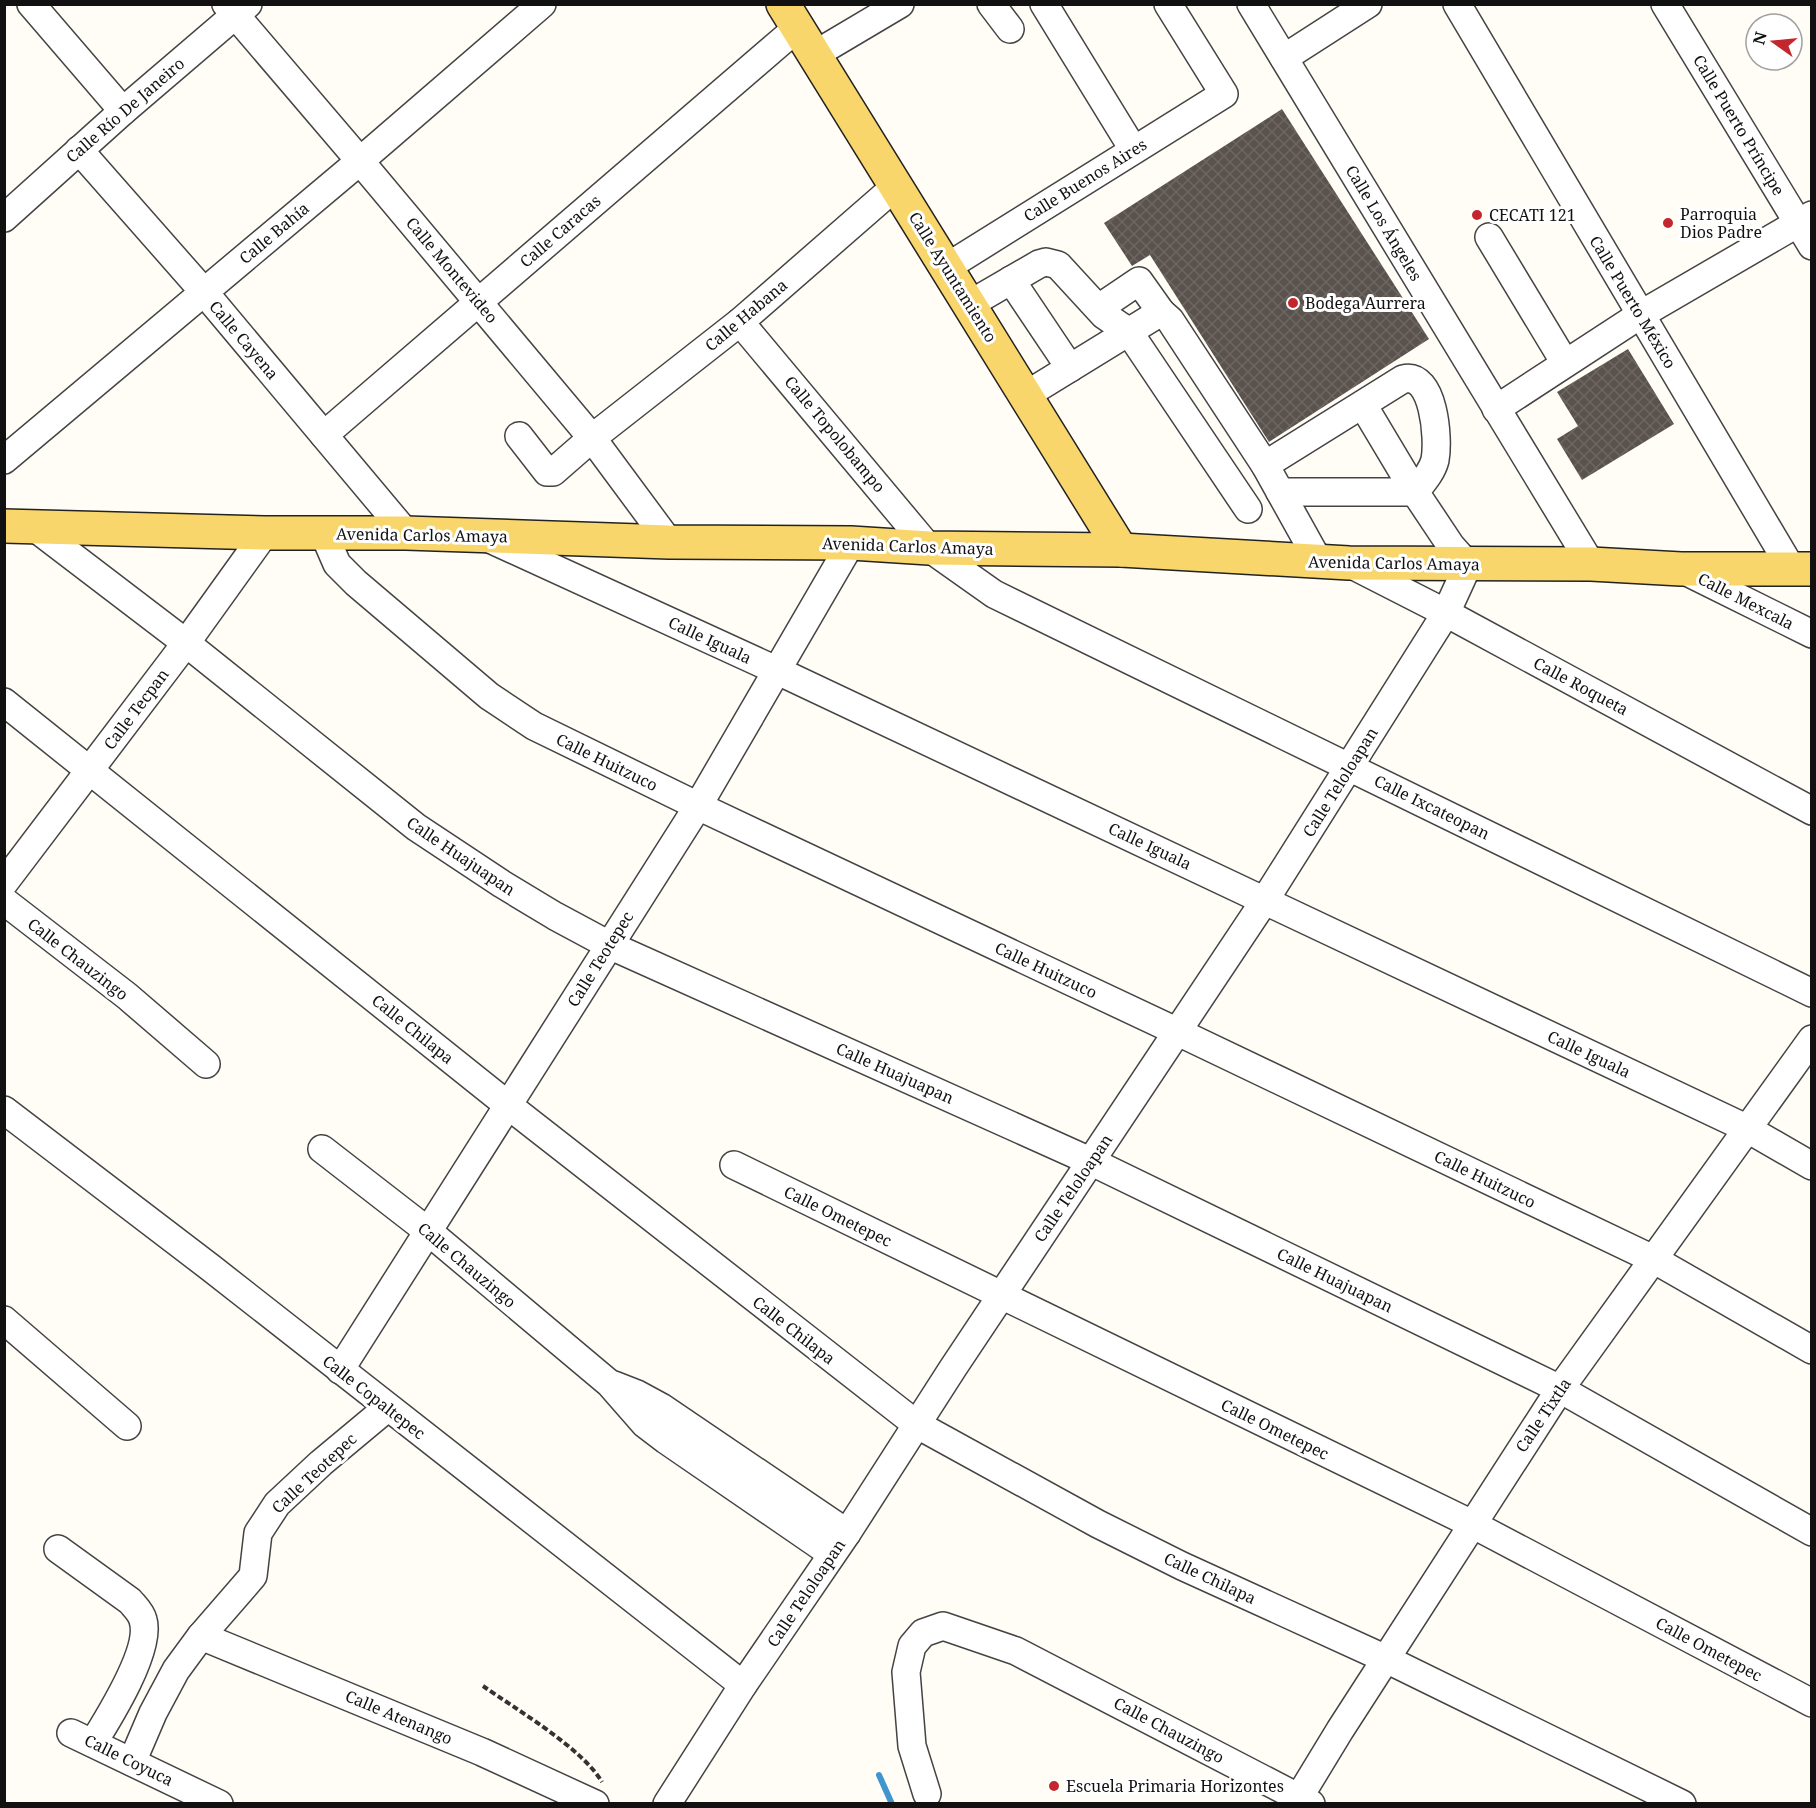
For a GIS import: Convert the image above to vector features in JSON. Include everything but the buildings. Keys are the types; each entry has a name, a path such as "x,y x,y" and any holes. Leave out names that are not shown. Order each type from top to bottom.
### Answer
{"main road":[{"name":"Calle Ayuntamiento","path":"798,29 1121,550"},
{"name":"Avenida Carlos Amaya","path":"19,526 265,533 406,533 669,542 851,543 929,548 1121,550 1334,562 1801,568"}],"street":[{"path":"31,4 123,111"},
{"name":"Calle Bahía","path":"4,460 360,161 542,4"},
{"name":"Calle Caracas","path":"324,435 798,29 900,4"},
{"path":"991,4 1010,28"},
{"path":"1044,4 1133,149"},
{"name":"Calle Buenos Aires","path":"946,267 1224,94 1168,4"},
{"name":"Calle Los Ángeles","path":"1251,4 1591,564"},
{"path":"1284,58 1368,4"},
{"name":"Calle Puerto México","path":"1457,4 1640,315 1801,568"},
{"name":"Calle Puerto Príncipe","path":"1665,4 1804,219 1812,246"},
{"name":"Calle Río De Janeiro","path":"4,218 236,8"},
{"name":"Calle Montevideo","path":"236,8 360,161 592,438 669,542"},
{"name":"Calle Cayena","path":"79,150 204,292 406,533"},
{"name":"Calle Habana","path":"519,436 548,472 552,473 592,438 740,322 896,186"},
{"path":"1496,409 1640,315 1804,219"},
{"path":"1490,237 1565,363"},
{"path":"970,304 1039,264 1052,262 1064,269 1104,315 1129,332 1248,509"},
{"path":"1011,280 1070,368"},
{"path":"1099,308 1139,281 1161,312 1170,320 1265,465 1280,492 1334,562"},
{"path":"1026,395 1161,312"},
{"name":"Calle Topolobampo","path":"740,322 929,548"},
{"path":"1265,465 1409,378 1423,385 1436,425 1437,447 1434,463 1415,492"},
{"path":"1363,405 1415,492 1451,546 1468,565"},
{"path":"1280,492 1415,492"},
{"name":"Calle Huajuapan","path":"19,526 186,643 416,827 555,916 609,945 1090,1161 1560,1389 1812,1532"},
{"name":"Calle Tecpan","path":"4,883 186,643 265,533"},
{"name":"Calle Huitzuco","path":"324,534 337,564 356,583 489,696 534,726 1653,1259 1812,1350"},
{"name":"Calle Iguala","path":"483,536 778,671 1746,1128 1812,1166"},
{"name":"Calle Teotepec","path":"340,1370 698,806 851,543"},
{"name":"Calle Ixcateopan","path":"929,548 994,594 1026,611 1812,993"},
{"name":"Calle Roqueta","path":"1334,562 1446,613 1812,811"},
{"name":"Calle Teloloapan","path":"667,1803 1265,900 1446,613 1468,565"},
{"name":"Calle Mexcala","path":"1681,568 1812,634"},
{"name":"Calle Chilapa","path":"4,702 508,1106 916,1424 1098,1524 1182,1566 1386,1659 1682,1803"},
{"name":"Calle Chauzingo","path":"4,901 127,996 206,1064"},
{"name":"Calle Tixtla","path":"1301,1802 1386,1659 1560,1389 1812,1039"},
{"name":"Calle Copaltepec","path":"4,1110 743,1685"},
{"name":"Calle Chauzingo","path":"322,1149 429,1232 610,1384 637,1416 666,1440 839,1543"},
{"name":"Calle Ometepec","path":"734,1165 1472,1524 1812,1704"},
{"path":"4,1320 127,1426"},
{"name":"Calle Teotepec","path":"132,1762 153,1713 176,1671 201,1636 253,1576 258,1533 277,1504 321,1463 387,1408"},
{"name":"Calle Coyuca","path":"58,1549 130,1601 143,1620 144,1636 122,1695 82,1738 219,1803"},
{"name":"Calle Chauzingo","path":"927,1794 912,1746 906,1672 912,1646 923,1633 943,1626 1016,1651 1092,1689 1301,1802"},
{"name":"Calle Atenango","path":"201,1636 482,1752 600,1795"}],"path":[{"path":"483,1686 549,1732 594,1769 600,1795"}],"waterway":[{"path":"879,1775 892,1804"}],"place":[{"name":"CECATI 121","path":"1477,215"},
{"name":"Parroquia Dios Padre","path":"1668,223"},
{"name":"Bodega Aurrera","path":"1293,303"},
{"name":"Escuela Primaria Horizontes","path":"1054,1786"}]}
